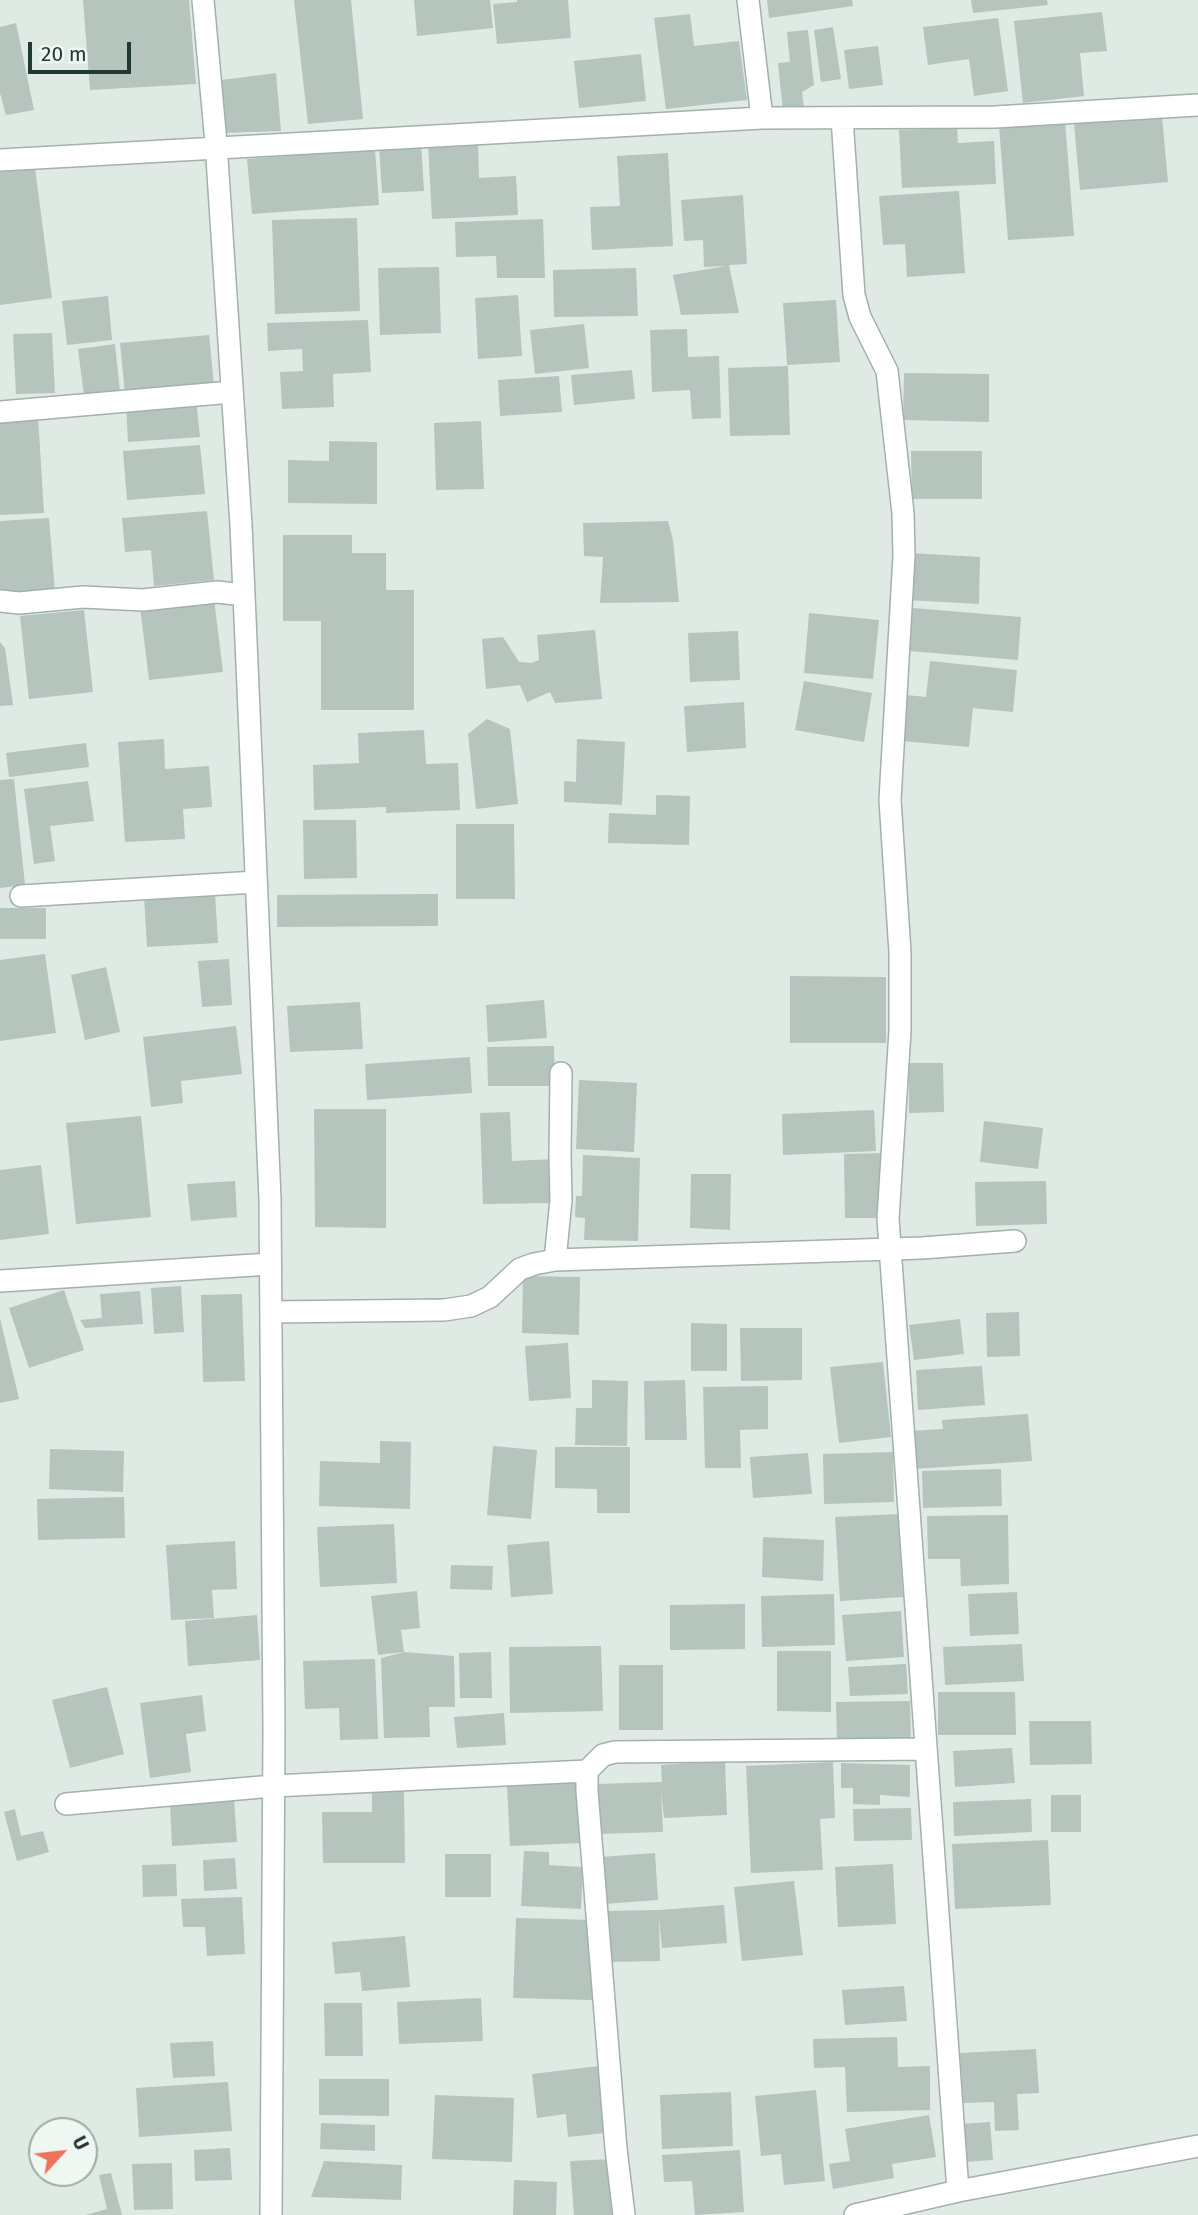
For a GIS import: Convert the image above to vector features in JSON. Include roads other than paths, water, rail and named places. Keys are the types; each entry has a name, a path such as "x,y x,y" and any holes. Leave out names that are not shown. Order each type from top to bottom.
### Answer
{"street":[{"path":"203,0 216,148 244,595 270,1199 273,1786 271,2215"},
{"path":"748,0 762,118"},
{"path":"0,160 762,118 995,117 1198,105"},
{"path":"842,118 854,295 860,317 887,371 902,513 904,556 890,773 900,1031 888,1219 958,2191"},
{"path":"0,412 232,392"},
{"path":"0,601 19,603 83,597 142,600 217,592 244,595"},
{"path":"21,896 256,882"},
{"path":"555,1259 561,1200 561,1073"},
{"path":"271,1312 444,1310 471,1306 490,1297 520,1269 555,1259 1015,1241"},
{"path":"0,1281 270,1264"},
{"path":"66,1804 273,1786 587,1771 603,1755 615,1752 925,1749"},
{"path":"587,1771 616,2149 624,2215"},
{"path":"855,2215 958,2191 1198,2146"}]}
